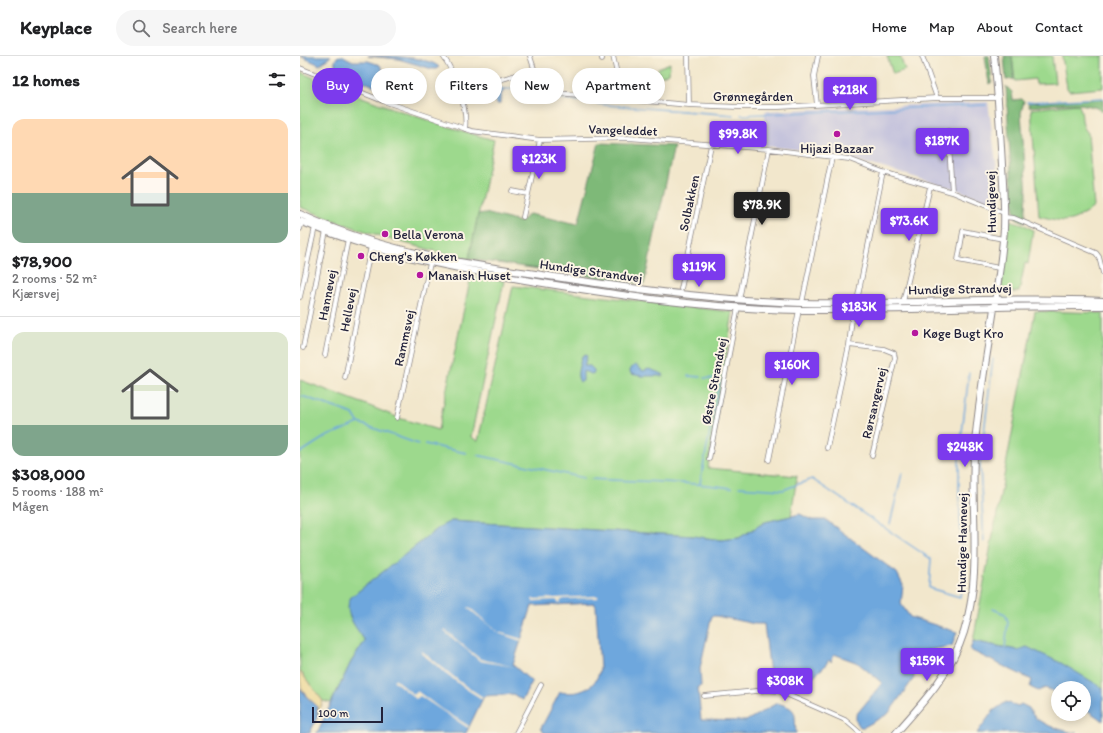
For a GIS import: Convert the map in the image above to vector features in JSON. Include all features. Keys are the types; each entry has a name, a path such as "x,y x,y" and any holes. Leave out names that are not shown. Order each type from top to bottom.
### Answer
{"main road":[{"name":"Hundigevej","path":"994,56 998,98 1004,215 1003,239 994,299"},
{"name":"Hundige Strandvej","path":"300,214 351,234 452,262 680,295 799,310 993,306 1103,306"},
{"name":"Hundige Strandvej","path":"301,221 348,239 430,263 626,296 739,303 903,302 994,299 1103,301"},
{"name":"Hundige Havnevej","path":"896,733 930,694 948,667 963,634 971,607 975,565 974,457 985,358 994,299"}],"street":[{"path":"443,56 454,75 467,120 466,129"},
{"path":"530,56 533,68"},
{"path":"613,56 616,68"},
{"path":"688,56 689,105"},
{"path":"817,105 814,76 818,56"},
{"path":"922,56 937,98"},
{"name":"Vangeleddet","path":"300,68 388,103 466,129 496,135 540,140 629,138 769,149 849,159 883,172 930,187 952,192 1096,253 1099,257 1103,273"},
{"name":"Grønnegården","path":"665,103 779,107 937,98 998,98"},
{"path":"948,131 952,192"},
{"path":"523,217 540,140"},
{"name":"Solbakken","path":"681,289 711,145"},
{"name":"Østre Strandvej","path":"709,459 769,149"},
{"path":"802,303 832,157"},
{"path":"858,296 883,172"},
{"path":"903,302 930,187"},
{"path":"512,191 528,194"},
{"path":"300,229 301,221"},
{"path":"300,297 315,227"},
{"path":"303,348 326,231"},
{"path":"999,268 958,260 959,245 963,231 1003,239"},
{"name":"Hannevej","path":"325,355 348,239"},
{"name":"Hellevej","path":"345,378 371,246"},
{"name":"Rammsvej","path":"397,418 430,263"},
{"path":"827,448 849,345 853,309"},
{"path":"769,460 799,310"},
{"name":"Rørsangervej","path":"849,345 884,349 894,353 895,358 872,456"},
{"path":"516,733 541,685"},
{"path":"704,696 767,690 779,691 845,720 860,733"}],"shaded area":[{"path":"988,102 1002,206 952,188 831,153 765,146 765,111"}],"green space":[{"path":"887,56 900,56 905,70 893,74"},
{"path":"985,56 989,56 992,82 989,84"},
{"path":"1004,56 1012,56 1014,79 1006,80"},
{"path":"1012,56 1052,56 1055,83 1036,84 1035,79 1015,81"},
{"path":"1062,56 1103,56 1103,88 1069,91 1067,88"},
{"path":"670,63 669,73 665,75 665,68 658,68"},
{"path":"300,72 312,77 312,104 363,104 363,97 371,100 371,104 383,104 445,126 494,140 469,259 383,237 300,207"},
{"path":"1006,86 1012,92 1013,100 1022,99 1024,101 1021,113 1027,194 1025,222 1016,218 1012,192"},
{"path":"1103,98 1103,111 1086,105 1057,104 1029,107 1028,103"},
{"path":"1078,104 1081,111 1083,126 1088,133 1094,207 1079,217 1063,221 1039,216 1031,109"},
{"path":"599,143 674,146 644,284 469,259 478,214 485,213 520,222 529,214 578,224"},
{"path":"1009,220 1023,224 1033,230 1028,264 1025,263 1019,292 1003,292 1001,289"},
{"path":"471,276 504,281 471,437 478,441 513,286 733,312 708,468 797,476 791,516 765,522 739,538 721,540 693,536 451,521 349,616 365,641 351,662 331,703 323,701 300,671 300,380 399,418 438,430"},
{"path":"1035,311 1103,313 1103,688 1091,683 1091,681 1087,681 1017,650 973,641"}],"sand":[{"path":"300,671 323,701 317,717 317,706 303,692"}],"water":[{"path":"300,56 331,56 320,65"},
{"path":"343,56 353,61 368,61 380,65 382,68 371,68 371,85 363,81 363,68 335,68 335,61 337,57"},
{"path":"368,56 416,59 433,63 439,67 432,69 398,59"},
{"path":"582,356 587,356 584,366 590,366 594,370 594,373 591,374 583,371 583,381 580,382 578,369"},
{"path":"636,365 643,371 649,369 663,374 664,376 641,376 631,374 630,371 632,367"},
{"path":"800,514 812,520 826,520 897,573 903,585 901,604 910,617 957,632 952,646 923,651 918,654 913,660 914,678 888,714 864,727 860,727 856,721 856,715 882,683 858,663 834,654 831,662 829,660 824,667 803,685 770,674 764,624 755,624 712,616 700,668 701,686 698,687 701,720 746,721 777,703 789,707 794,712 796,733 544,733 541,728 560,692 567,693 586,689 591,686 598,676 600,669 596,606 594,603 532,606 513,665 532,682 522,700 513,694 484,696 466,733 317,733 351,662 365,641 351,620 349,614 348,609 351,597 441,526 451,521 693,536 721,540 739,538 765,522"},
{"path":"973,641 1017,650 1027,647 1061,663 1103,688 1103,721 1091,713 1091,681 1051,681 1051,690 1045,688 1038,691 1030,687 1032,680 970,650"},
{"path":"300,688 317,706 317,717 310,733 300,733"},
{"path":"1006,702 1018,706 1021,704 1029,708 1037,719 1049,726 1077,733 977,733 993,711"}],"pier":[{"path":"598,596 598,598 564,599 560,601 561,604 556,600 533,601 532,599"},
{"path":"469,607 498,632 522,639 521,641 498,633 468,608"},
{"path":"445,630 480,659 515,667 480,661 444,631"},
{"path":"422,651 464,685 483,697 482,699 463,687 421,653"},
{"path":"395,679 414,695 417,691 441,709 469,726 468,728 420,696 416,699 393,680"}],"waterway":[{"path":"506,89 510,89"},
{"path":"1027,102 1103,98"},
{"path":"564,99 606,105 734,115"},
{"path":"741,115 986,105"},
{"path":"984,542 980,465 993,359"},
{"path":"963,570 959,498 959,458 969,373"},
{"path":"688,376 701,377"},
{"path":"700,483 720,379 704,378"},
{"path":"302,396 353,414 358,422"},
{"path":"300,453 325,437 359,423 418,444"},
{"path":"425,444 466,453"},
{"path":"477,455 584,478"},
{"path":"890,524 902,473"},
{"path":"591,479 679,483 731,488"},
{"path":"739,487 783,490 812,479 931,559 929,588 960,597 963,577"},
{"path":"993,609 1005,614 1008,621 1005,648"}],"place":[{"name":"Hijazi Bazaar","path":"837,134"},
{"name":"Bella Verona","path":"385,234"},
{"name":"Cheng's Køkken","path":"361,256"},
{"name":"Manaish Huset","path":"420,275"},
{"name":"Køge Bugt Kro","path":"915,333"}]}
